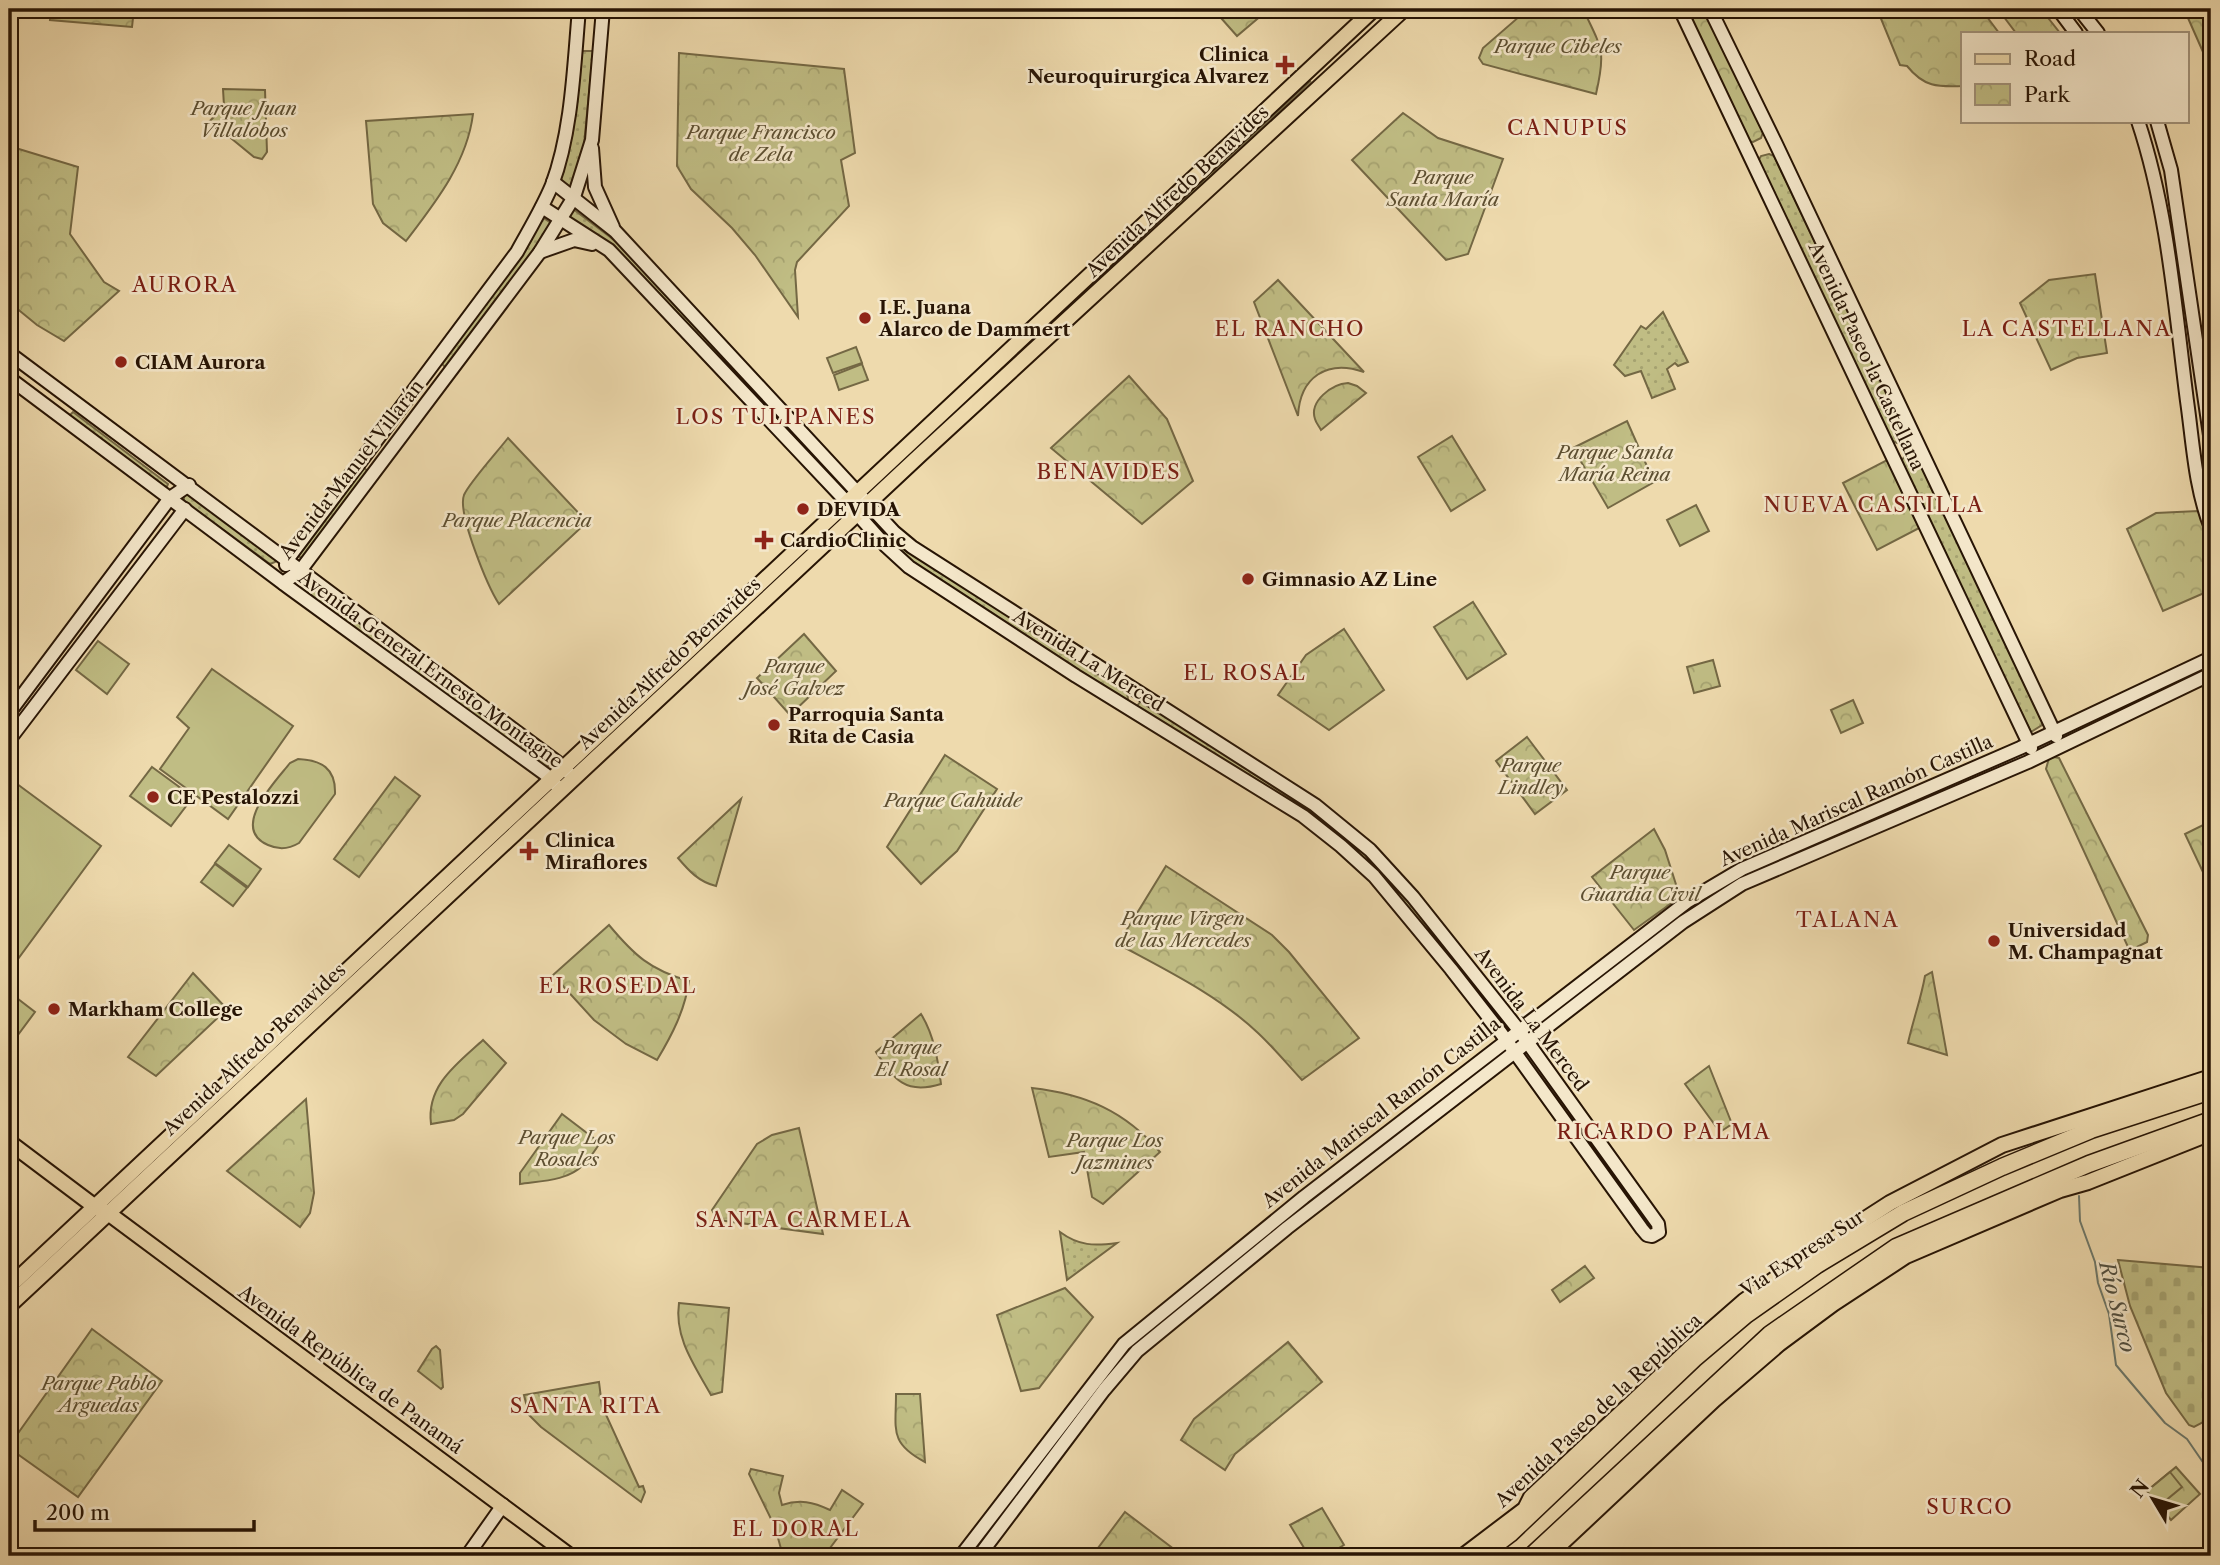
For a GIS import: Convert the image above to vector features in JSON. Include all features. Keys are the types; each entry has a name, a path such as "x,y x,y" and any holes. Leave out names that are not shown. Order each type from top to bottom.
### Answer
{"highway":[{"name":"Via Expresa Sur","path":"1481,1556 1510,1534 1694,1359 1746,1315 1801,1276 1903,1213 2002,1167 2091,1130 2211,1091"},
{"path":"1531,1556 1770,1335 1896,1247 2089,1164 2211,1120"},
{"path":"1906,1243 1932,1245"},
{"path":"1801,1276 1820,1248"}],"main road":[{"name":"Avenida Manuel Villarán","path":"283,583 287,560 517,252 542,207 553,182 567,123 579,9"},
{"name":"Avenida Manuel Villarán","path":"283,583 300,571 540,252 574,197 592,140 603,9"},
{"name":"Avenida Alfredo Benavides","path":"1008,363 1374,9"},
{"name":"Avenida Alfredo Benavides","path":"1324,56 1348,43 1384,9"},
{"name":"Avenida Alfredo Benavides","path":"1359,50 1369,32 1394,9"},
{"name":"Avenida Alfredo Benavides","path":"9,1287 100,1207 1008,363 1404,9"},
{"name":"Avenida Paseo la Castellana","path":"1680,9 2036,758"},
{"name":"Avenida Paseo la Castellana","path":"1710,9 2060,746"},
{"path":"2058,9 2076,32"},
{"path":"2079,9 2097,32"},
{"path":"2138,122 2148,151 2165,228 2193,448 2203,507 2211,528"},
{"path":"2157,122 2171,170 2211,442"},
{"path":"592,140 595,187 615,231"},
{"path":"553,182 615,231"},
{"name":"Avenida La Merced","path":"542,207 608,250 909,567 1076,676 1303,816 1374,876 1506,1039 1637,1223 1647,1235 1656,1235 1660,1229 1528,1042 1413,897 1370,850 1315,804 912,547 894,532 615,231"},
{"path":"540,252 579,239 608,250"},
{"name":"Avenida General Ernesto Montagne","path":"9,353 568,773"},
{"path":"717,365 729,354"},
{"name":"Avenida General Ernesto Montagne","path":"9,378 556,785"},
{"path":"9,713 170,498 188,485"},
{"path":"9,740 185,509"},
{"name":"Avenida Mariscal Ramón Castilla","path":"961,1556 1124,1344 1304,1197 1506,1039 1693,898 1742,869 2029,743 2211,658"},
{"name":"Avenida Mariscal Ramón Castilla","path":"979,1556 1104,1390 1137,1351 1287,1228 1701,910 1742,884 2036,758 2211,674"},
{"path":"1693,898 1701,910"},
{"name":"Avenida Paseo de la República","path":"1463,1556 1525,1509 1531,1497 1566,1463 1744,1301 1889,1203 2002,1145 2211,1077"},
{"path":"1571,1130 1584,1122"},
{"path":"1391,1129 1401,1140"},
{"name":"Avenida República de Panamá","path":"9,1133 100,1207"},
{"path":"1548,1556 1714,1400 1779,1344 1833,1304 1906,1256 2060,1190 2088,1182 2211,1133"},
{"name":"Avenida República de Panamá","path":"9,1142 570,1556"},
{"name":"Avenida Alfredo Benavides","path":"9,1306 100,1207"},
{"path":"1624,1230 1632,1223 1637,1223"},
{"path":"467,1556 503,1505"}],"green space":[{"path":"51,9 134,9 132,27 50,20"},
{"path":"1213,9 1269,9 1237,36"},
{"name":"Parque Cibeles","path":"1528,9 1583,9 1600,50 1601,68 1596,94 1483,64 1479,58 1483,48"},
{"path":"1684,9 1705,9 1763,132 1761,138 1753,142 1747,141"},
{"path":"1877,9 1981,9 1998,32 1961,32 1961,86 1938,86 1925,82 1907,66 1900,65"},
{"path":"1998,9 2041,9 2059,32 2015,32"},
{"path":"2184,9 2211,9 2211,70"},
{"path":"582,51 593,51 583,155 572,188 560,181 573,131"},
{"name":"Parque Francisco de Zela","path":"679,53 844,69 855,153 841,160 849,206 797,262 795,270 798,317 755,255 732,228 691,189 677,166"},
{"path":"1311,81 1015,361 1011,361 1010,356 1287,100"},
{"name":"Parque Juan Villalobos","path":"223,89 265,90 267,152 262,159 254,157 210,121 224,106"},
{"name":"Parque Santa María","path":"1403,113 1438,138 1503,159 1468,254 1446,260 1352,160"},
{"path":"473,114 470,132 457,166 406,241 383,223 373,204 366,121"},
{"path":"9,146 78,167 70,234 104,282 119,291 64,341 37,325 9,302"},
{"path":"1761,156 1774,156 1906,434 1897,443 1889,439 1757,163"},
{"path":"573,209 618,243 722,353 720,356 568,217"},
{"path":"542,217 551,223 526,262 447,369 442,364 518,260"},
{"path":"2095,274 2107,353 2077,358 2051,370 2020,303 2049,280"},
{"path":"1278,280 1364,372 1338,368 1318,374 1304,391 1298,416 1254,302"},
{"path":"1663,312 1688,362 1678,366 1675,363 1667,369 1675,389 1652,398 1641,371 1625,376 1614,365 1641,326 1646,329"},
{"path":"856,347 862,363 833,373 827,358"},
{"path":"728,362 847,488 844,491 724,366"},
{"path":"862,364 868,380 839,390 834,375"},
{"path":"1129,376 1167,419 1193,481 1142,524 1051,448"},
{"path":"1348,383 1366,393 1321,430 1315,420 1315,406 1329,390"},
{"path":"73,412 168,484 165,491 69,416"},
{"name":"Parque Santa María Reina","path":"1627,421 1654,482 1608,508 1573,448"},
{"path":"1452,436 1485,490 1451,511 1418,457"},
{"name":"Parque Placencia","path":"508,438 587,522 499,604 475,550 463,504 464,495 477,475"},
{"path":"1906,454 1917,457 2044,721 2031,732 1900,463"},
{"path":"1889,459 1923,526 1877,550 1843,483"},
{"path":"364,468 370,473 304,560 297,555"},
{"path":"187,493 276,560 275,562 270,564 184,501"},
{"path":"1696,505 1709,531 1680,546 1667,520"},
{"path":"2198,511 2211,546 2211,590 2163,611 2127,529 2156,513"},
{"path":"872,516 903,548 1127,692 1128,699 1123,699 911,565 868,518"},
{"path":"309,583 547,763 548,767 545,768 302,592 303,584"},
{"path":"1473,602 1506,654 1467,679 1434,627"},
{"path":"1344,629 1384,690 1329,730 1278,695 1306,655"},
{"name":"Parque José Galvez","path":"804,634 836,671 790,715 757,678"},
{"path":"98,641 129,664 107,694 76,670"},
{"path":"1713,660 1720,686 1694,693 1687,667"},
{"path":"212,669 293,726 228,819 160,769 189,728 177,717"},
{"path":"1853,700 1863,723 1841,733 1831,710"},
{"path":"1141,701 1295,798 1350,838 1396,882 1506,1023 1504,1025 1487,1009 1401,901 1348,844 1307,814 1141,709 1137,706"},
{"name":"Parque Lindley","path":"1527,737 1567,790 1535,814 1496,761"},
{"name":"Parque Cahuide","path":"945,755 997,789 957,851 921,884 887,847"},
{"path":"2049,758 2059,758 2148,935 2147,942 2133,949 2128,947 2046,769"},
{"path":"298,759 314,761 325,767 333,778 335,794 299,843 291,847 272,847 257,837 253,828 254,816 275,781 290,763"},
{"path":"152,767 193,797 171,826 130,796"},
{"path":"395,777 420,796 359,877 334,859"},
{"path":"9,778 101,846 15,963 9,958"},
{"path":"741,799 716,886 704,882 678,858"},
{"path":"2211,821 2211,889 2185,834"},
{"name":"Parque Guardia Civil","path":"1654,829 1665,850 1680,897 1634,930 1592,877"},
{"path":"229,845 261,869 248,887 215,863"},
{"path":"215,864 247,888 233,906 201,882"},
{"name":"Parque Virgen de las Mercedes","path":"1166,866 1272,935 1359,1038 1302,1080 1258,1033 1226,1007 1191,984 1118,944"},
{"path":"609,925 644,960 664,972 689,981 677,1022 657,1060 626,1044 594,1020 553,975"},
{"path":"1932,972 1947,1055 1908,1043 1925,976"},
{"path":"193,973 227,1009 156,1076 128,1057"},
{"path":"9,992 35,1012 9,1047"},
{"name":"Parque El Rosal","path":"921,1014 932,1039 941,1084 918,1088 902,1083 895,1077 876,1052"},
{"path":"483,1040 506,1063 463,1114 454,1120 431,1124 431,1110 439,1086 454,1066"},
{"path":"1709,1066 1732,1124 1720,1132 1685,1084"},
{"name":"Parque Los Jazmines","path":"1032,1088 1069,1095 1103,1107 1133,1126 1160,1152 1103,1204 1092,1197 1084,1152 1049,1157"},
{"path":"306,1099 314,1193 310,1213 300,1227 227,1171"},
{"name":"Parque Los Rosales","path":"562,1114 600,1143 586,1163 570,1174 520,1184 520,1173"},
{"path":"799,1128 823,1234 718,1220 712,1210 757,1144 772,1135"},
{"path":"1060,1232 1087,1244 1117,1243 1067,1280"},
{"path":"2118,1260 2211,1268 2211,1418 2194,1427 2189,1425 2166,1393 2130,1306"},
{"path":"1585,1266 1594,1278 1560,1302 1552,1290"},
{"path":"1065,1288 1093,1317 1039,1388 1021,1391 997,1315"},
{"path":"679,1303 729,1308 722,1392 711,1395 687,1351 678,1316"},
{"name":"Parque Pablo Arguedas","path":"92,1329 162,1381 78,1497 9,1446"},
{"path":"1288,1342 1322,1382 1235,1454 1225,1470 1181,1440 1194,1419"},
{"path":"436,1346 440,1350 441,1389 418,1371"},
{"path":"599,1382 602,1406 639,1487 643,1486 645,1492 641,1502 541,1427 529,1415 524,1395"},
{"path":"896,1394 920,1394 925,1462 900,1442 896,1426"},
{"path":"2176,1467 2200,1494 2171,1520 2147,1491"},
{"path":"751,1469 783,1476 779,1493 782,1505 806,1502 830,1510 842,1490 863,1504 824,1556 783,1556 775,1527 749,1474"},
{"path":"2170,1472 2182,1487 2159,1506 2147,1491"},
{"path":"1322,1508 1344,1545 1325,1556 1309,1556 1290,1525"},
{"path":"1125,1512 1183,1556 1092,1556"}],"waterway":[{"name":"Río Surco","path":"2079,1196 2080,1221 2095,1262 2098,1283 2109,1314 2116,1365 2165,1423 2187,1439 2211,1474"}],"place":[{"name":"Clinica Neuroquirurgica Alvarez","path":"1285,65"},
{"name":"I.E. Juana Alarco de Dammert","path":"865,318"},
{"name":"CIAM Aurora","path":"121,362"},
{"name":"DEVIDA","path":"803,509"},
{"name":"CardioClinic","path":"764,540"},
{"name":"Gimnasio AZ Line","path":"1248,579"},
{"name":"Parroquia Santa Rita de Casia","path":"774,725"},
{"name":"CE Pestalozzi","path":"153,797"},
{"name":"Clinica Miraflores","path":"529,851"},
{"name":"Universidad M. Champagnat","path":"1994,941"},
{"name":"Markham College","path":"54,1009"}],"district":[{"name":"CANUPUS","path":"1568,128"},
{"name":"AURORA","path":"185,285"},
{"name":"EL RANCHO","path":"1290,329"},
{"name":"LA CASTELLANA","path":"2067,329"},
{"name":"LOS TULIPANES","path":"776,417"},
{"name":"BENAVIDES","path":"1109,472"},
{"name":"NUEVA CASTILLA","path":"1874,505"},
{"name":"EL ROSAL","path":"1245,673"},
{"name":"TALANA","path":"1848,920"},
{"name":"EL ROSEDAL","path":"618,986"},
{"name":"RICARDO PALMA","path":"1664,1132"},
{"name":"SANTA CARMELA","path":"804,1220"},
{"name":"SANTA RITA","path":"586,1406"},
{"name":"SURCO","path":"1970,1507"},
{"name":"EL DORAL","path":"796,1529"}]}
